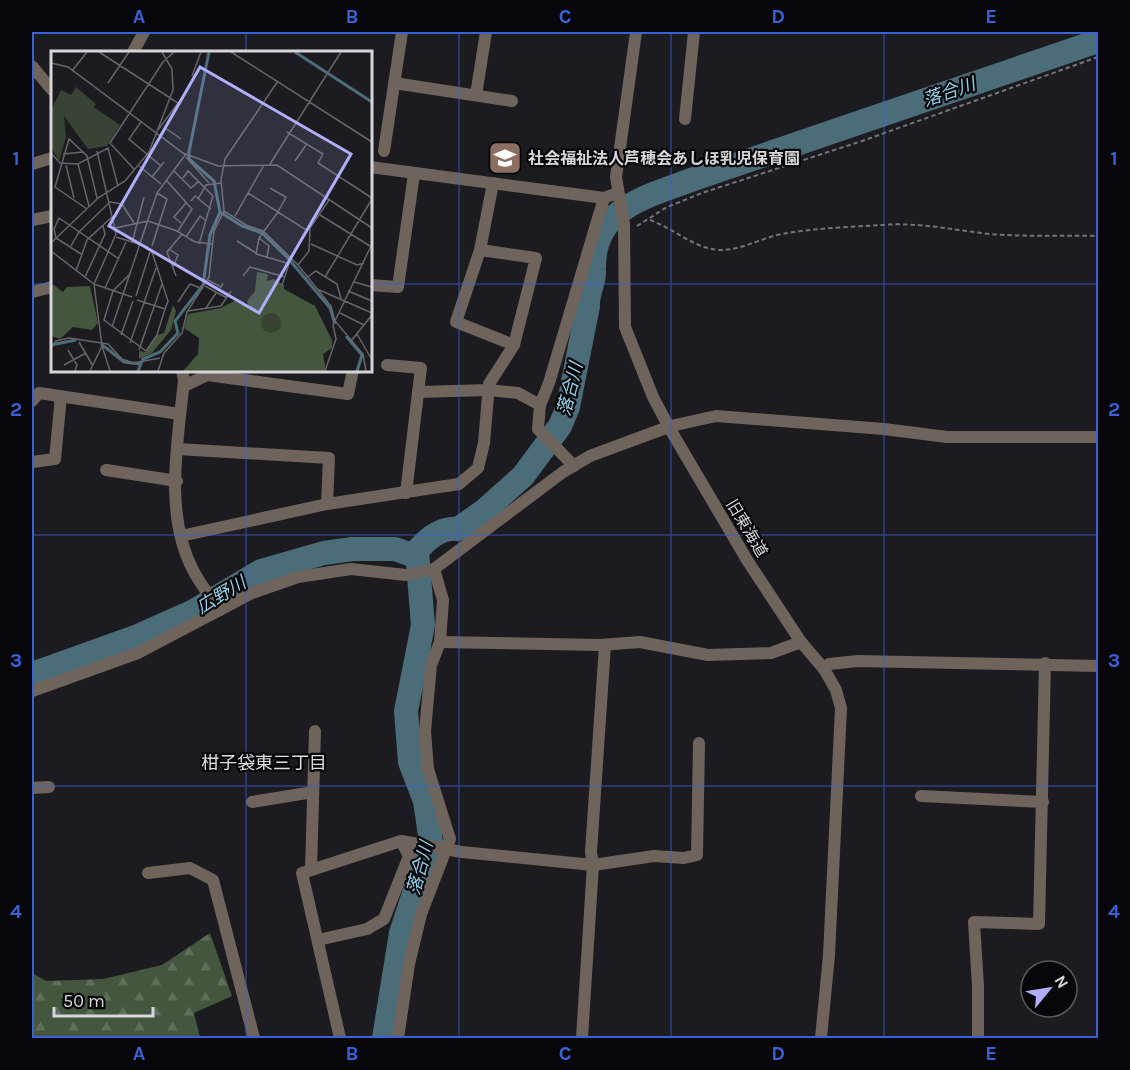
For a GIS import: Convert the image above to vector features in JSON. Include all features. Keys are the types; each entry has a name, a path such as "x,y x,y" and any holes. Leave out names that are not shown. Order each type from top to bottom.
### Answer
{"street":[{"path":"134,51 144,32"},
{"path":"384,151 402,32"},
{"path":"476,95 486,32"},
{"name":"旧東海道","path":"636,32 619,146 618,197 624,229 625,327 653,398 747,560 801,642 824,669 836,690 841,708 829,955 821,1038"},
{"path":"685,119 693,32"},
{"path":"32,66 51,89"},
{"path":"394,82 512,101"},
{"path":"32,164 51,158"},
{"path":"372,167 604,198 618,197"},
{"path":"372,285 398,287 414,174"},
{"path":"493,183 480,250 456,322 514,345"},
{"path":"574,466 538,429 540,405 549,383 604,198"},
{"path":"32,220 51,216"},
{"path":"181,536 327,504 459,484 478,468 484,443 489,384 514,345 536,258 480,250"},
{"path":"32,292 51,287"},
{"path":"387,365 421,368 406,493"},
{"path":"182,372 176,510 181,536 193,571 220,610"},
{"path":"183,386 207,375 237,375 348,394 353,372"},
{"path":"418,392 489,390 518,393 540,405"},
{"path":"32,401 39,393 180,414"},
{"path":"32,462 55,459 61,396"},
{"path":"32,692 138,653 252,593 298,577 351,569 406,575 434,569 590,456 670,426 716,416 885,429 947,437 1098,437"},
{"path":"178,449 329,458 327,504"},
{"path":"106,470 177,481"},
{"path":"398,1038 409,964 422,914 450,839 428,769 425,731 431,665 440,642 443,600 434,569"},
{"path":"440,642 605,645 640,642 708,655 771,653 801,642"},
{"path":"582,1038 593,865 591,852 605,645"},
{"path":"824,669 830,664 858,661 1045,663 1098,666"},
{"path":"978,1038 974,922 1039,924 1045,663"},
{"path":"310,870 315,731"},
{"path":"340,1038 302,873 401,841 462,852 593,865 654,856 684,858 697,855 699,743"},
{"path":"32,788 49,787"},
{"path":"252,802 313,792"},
{"path":"921,795 1043,802"},
{"path":"318,940 367,929 384,919 408,856 401,841"},
{"path":"148,873 190,868 213,880 254,1038"}],"path":[{"path":"624,229 649,219 667,207 702,193 862,141 1098,57"},
{"path":"649,219 700,245 719,250 741,248 760,239 785,233 892,224 920,223 962,231 1021,236 1098,236"}],"green space":[{"path":"210,933 232,996 194,1013 200,1037 206,1038 32,1038 32,973 46,981 103,979 162,965"}],"waterway":[{"name":"落合川","path":"384,1038 401,933 431,842 425,801 410,762 406,711 423,625 417,551 435,535 446,530 458,529 485,510 523,476 560,426 568,407 593,279 596,249 602,232 625,208 658,192 1098,41"},
{"name":"広野川","path":"32,674 138,636 192,612 261,571 324,553 353,549 395,549 409,554 417,551"}],"place":[{"name":"社会福祉法人芦穂会あしほ乳児保育園","path":"505,158"}],"district":[{"name":"柑子袋東三丁目","path":"264,763"}]}
